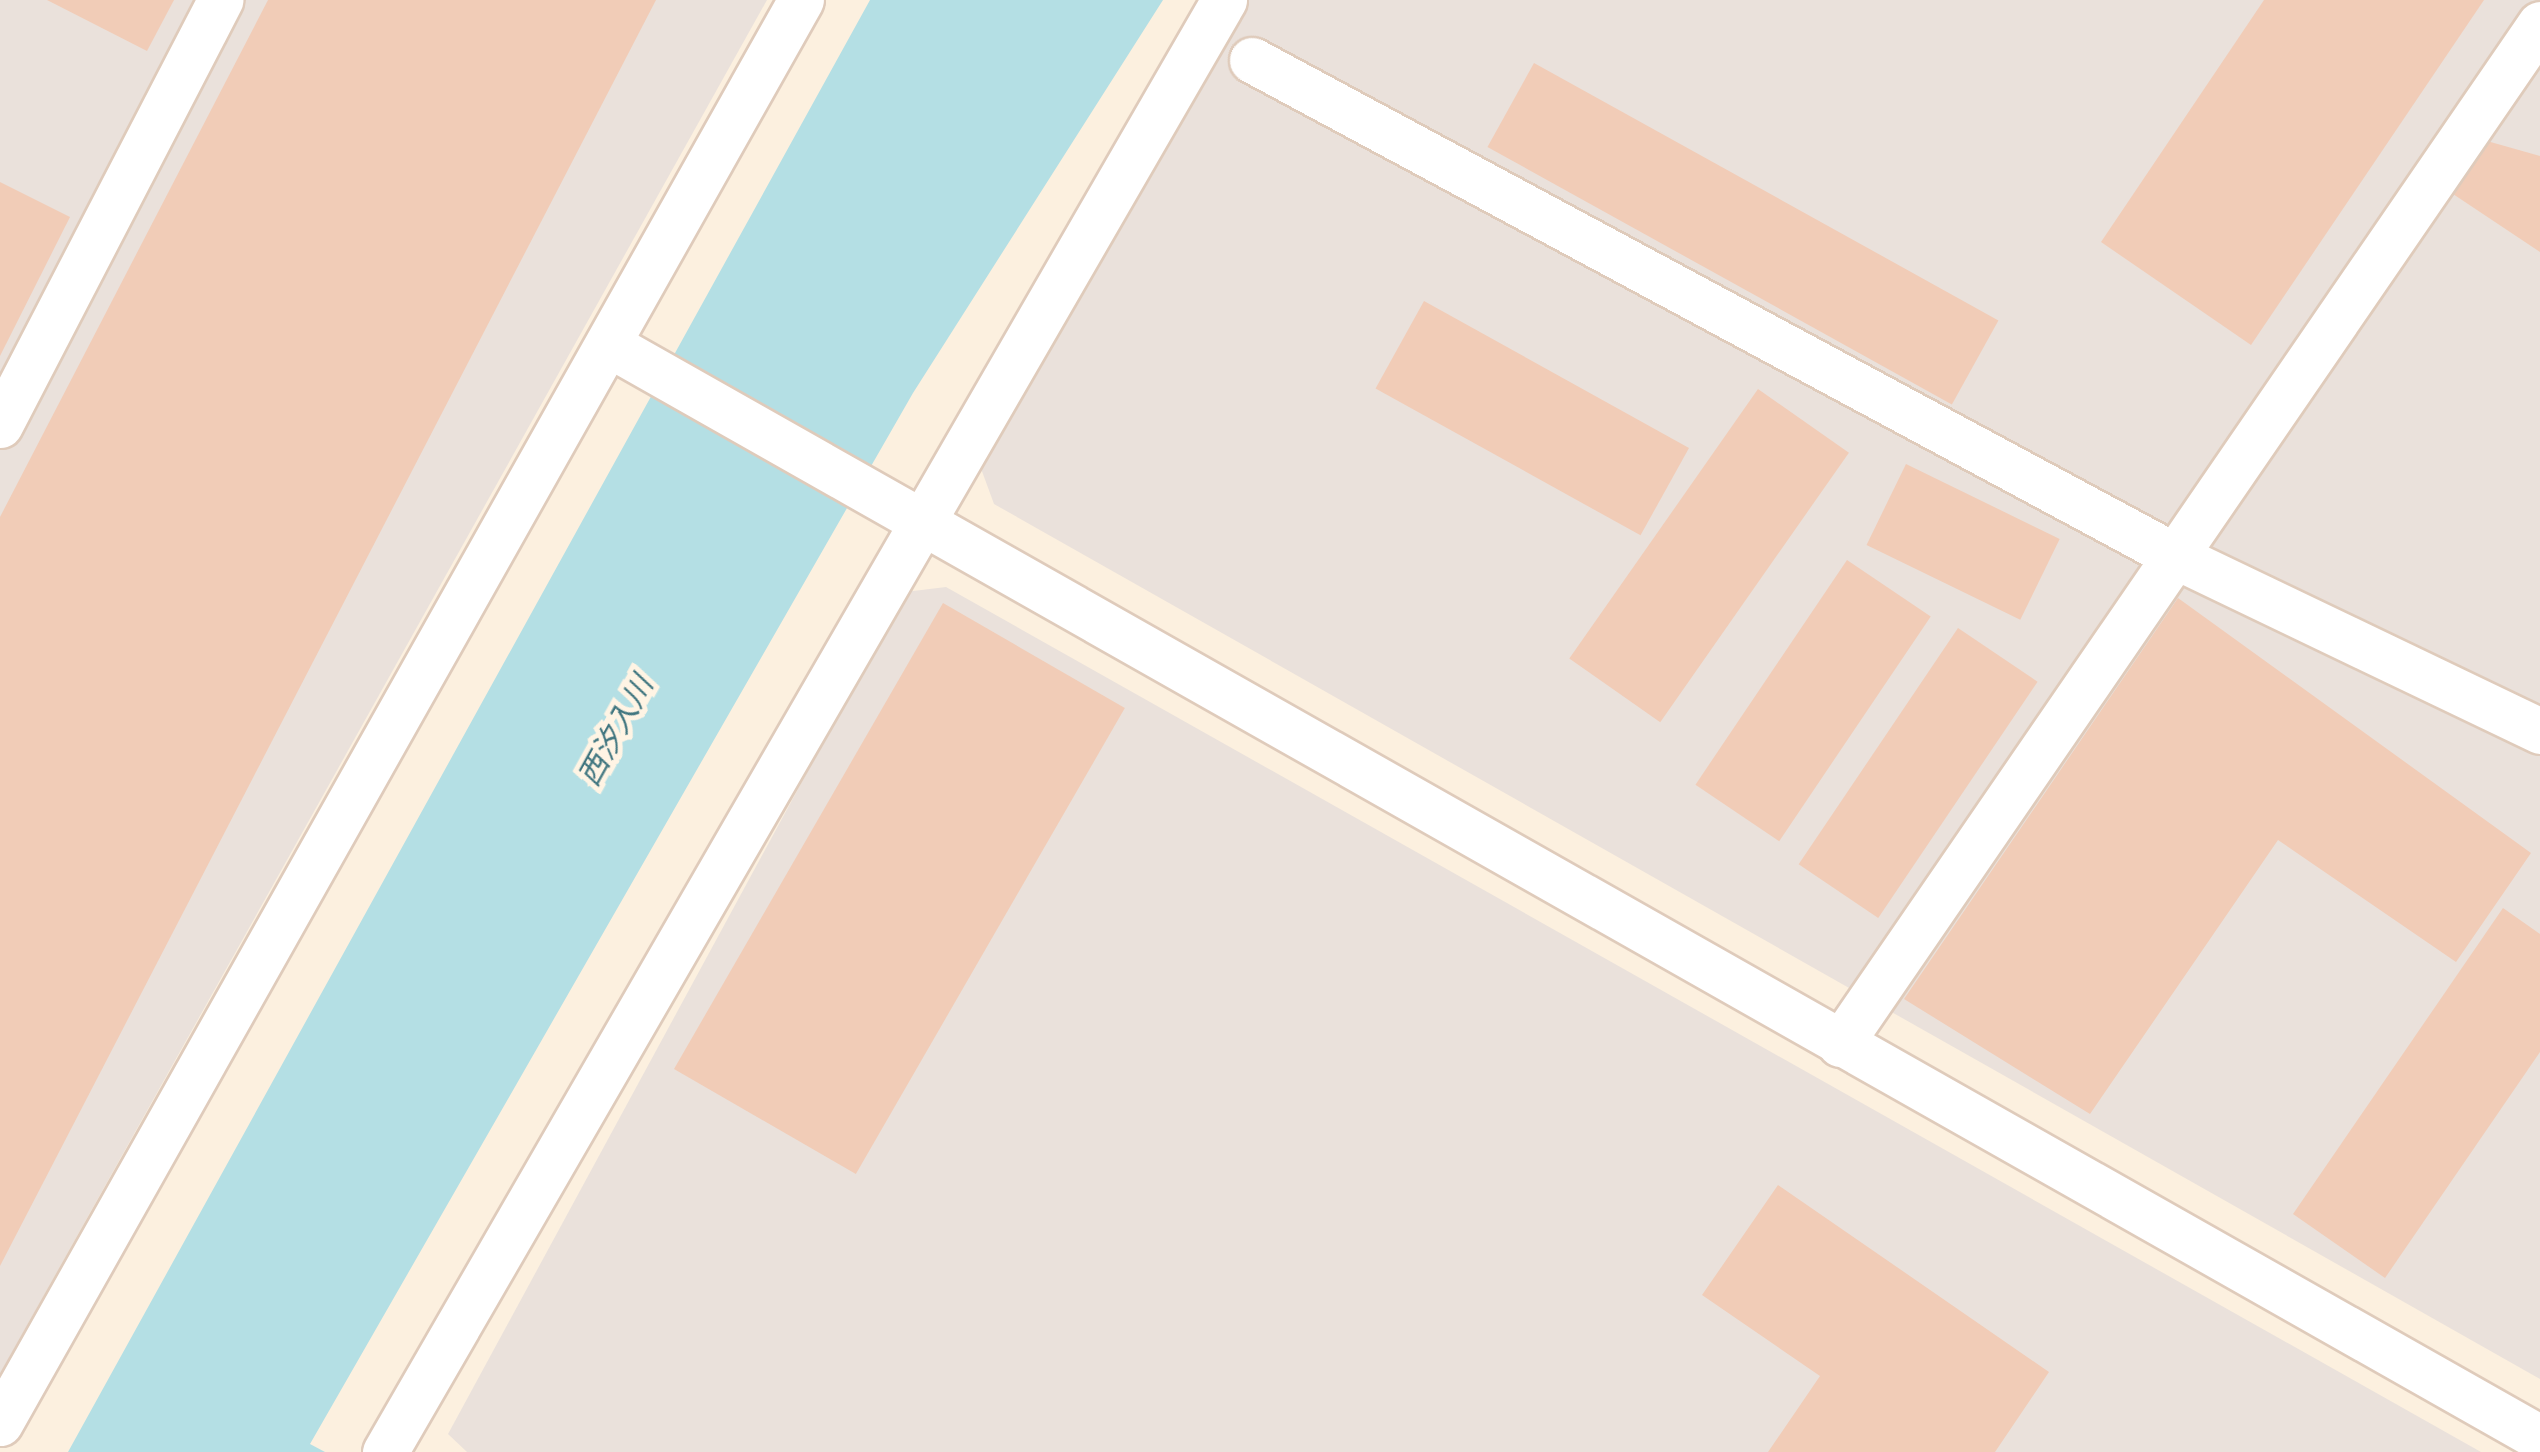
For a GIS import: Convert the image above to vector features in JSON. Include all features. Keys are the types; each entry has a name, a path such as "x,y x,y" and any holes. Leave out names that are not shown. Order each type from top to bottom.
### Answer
{"street":[{"path":"0,425 220,0"},
{"path":"0,1424 801,0"},
{"path":"385,1452 919,521 1224,0"},
{"path":"1840,1044 2540,24"},
{"path":"1252,60 2174,556 2540,731"},
{"path":"608,344 2540,1438"}],"shaded area":[{"path":"0,0 767,0 0,1374"},
{"path":"1240,0 2540,0 2540,1379 994,504 976,455"},
{"path":"946,587 2481,1452 467,1452 448,1434 905,592"}],"water":[{"name":"西汐入川","path":"870,0 1163,0 913,393 310,1444 325,1452 68,1452"}],"building":[{"path":"47,0 174,0 147,51"},
{"path":"268,0 656,0 0,1266 0,517"},
{"path":"2264,0 2484,0 2251,345 2101,242"},
{"path":"1534,63 1998,320 1952,404 1487,147"},
{"path":"2487,141 2540,156 2540,252 2450,192"},
{"path":"0,182 70,217 0,356"},
{"path":"1424,301 1689,448 1641,535 1376,388"},
{"path":"1758,389 1849,453 1660,722 1569,659"},
{"path":"1906,464 2060,539 2020,620 1867,545"},
{"path":"1847,560 1931,616 1779,841 1695,785"},
{"path":"2178,598 2531,853 2456,962 2278,840 2090,1114 1904,999"},
{"path":"943,603 1125,708 856,1174 674,1069"},
{"path":"1958,628 2038,682 1878,918 1799,864"},
{"path":"2503,908 2540,934 2540,1052 2385,1278 2293,1214"},
{"path":"1778,1185 2049,1372 1995,1452 1768,1452 1820,1376 1702,1295"}]}
